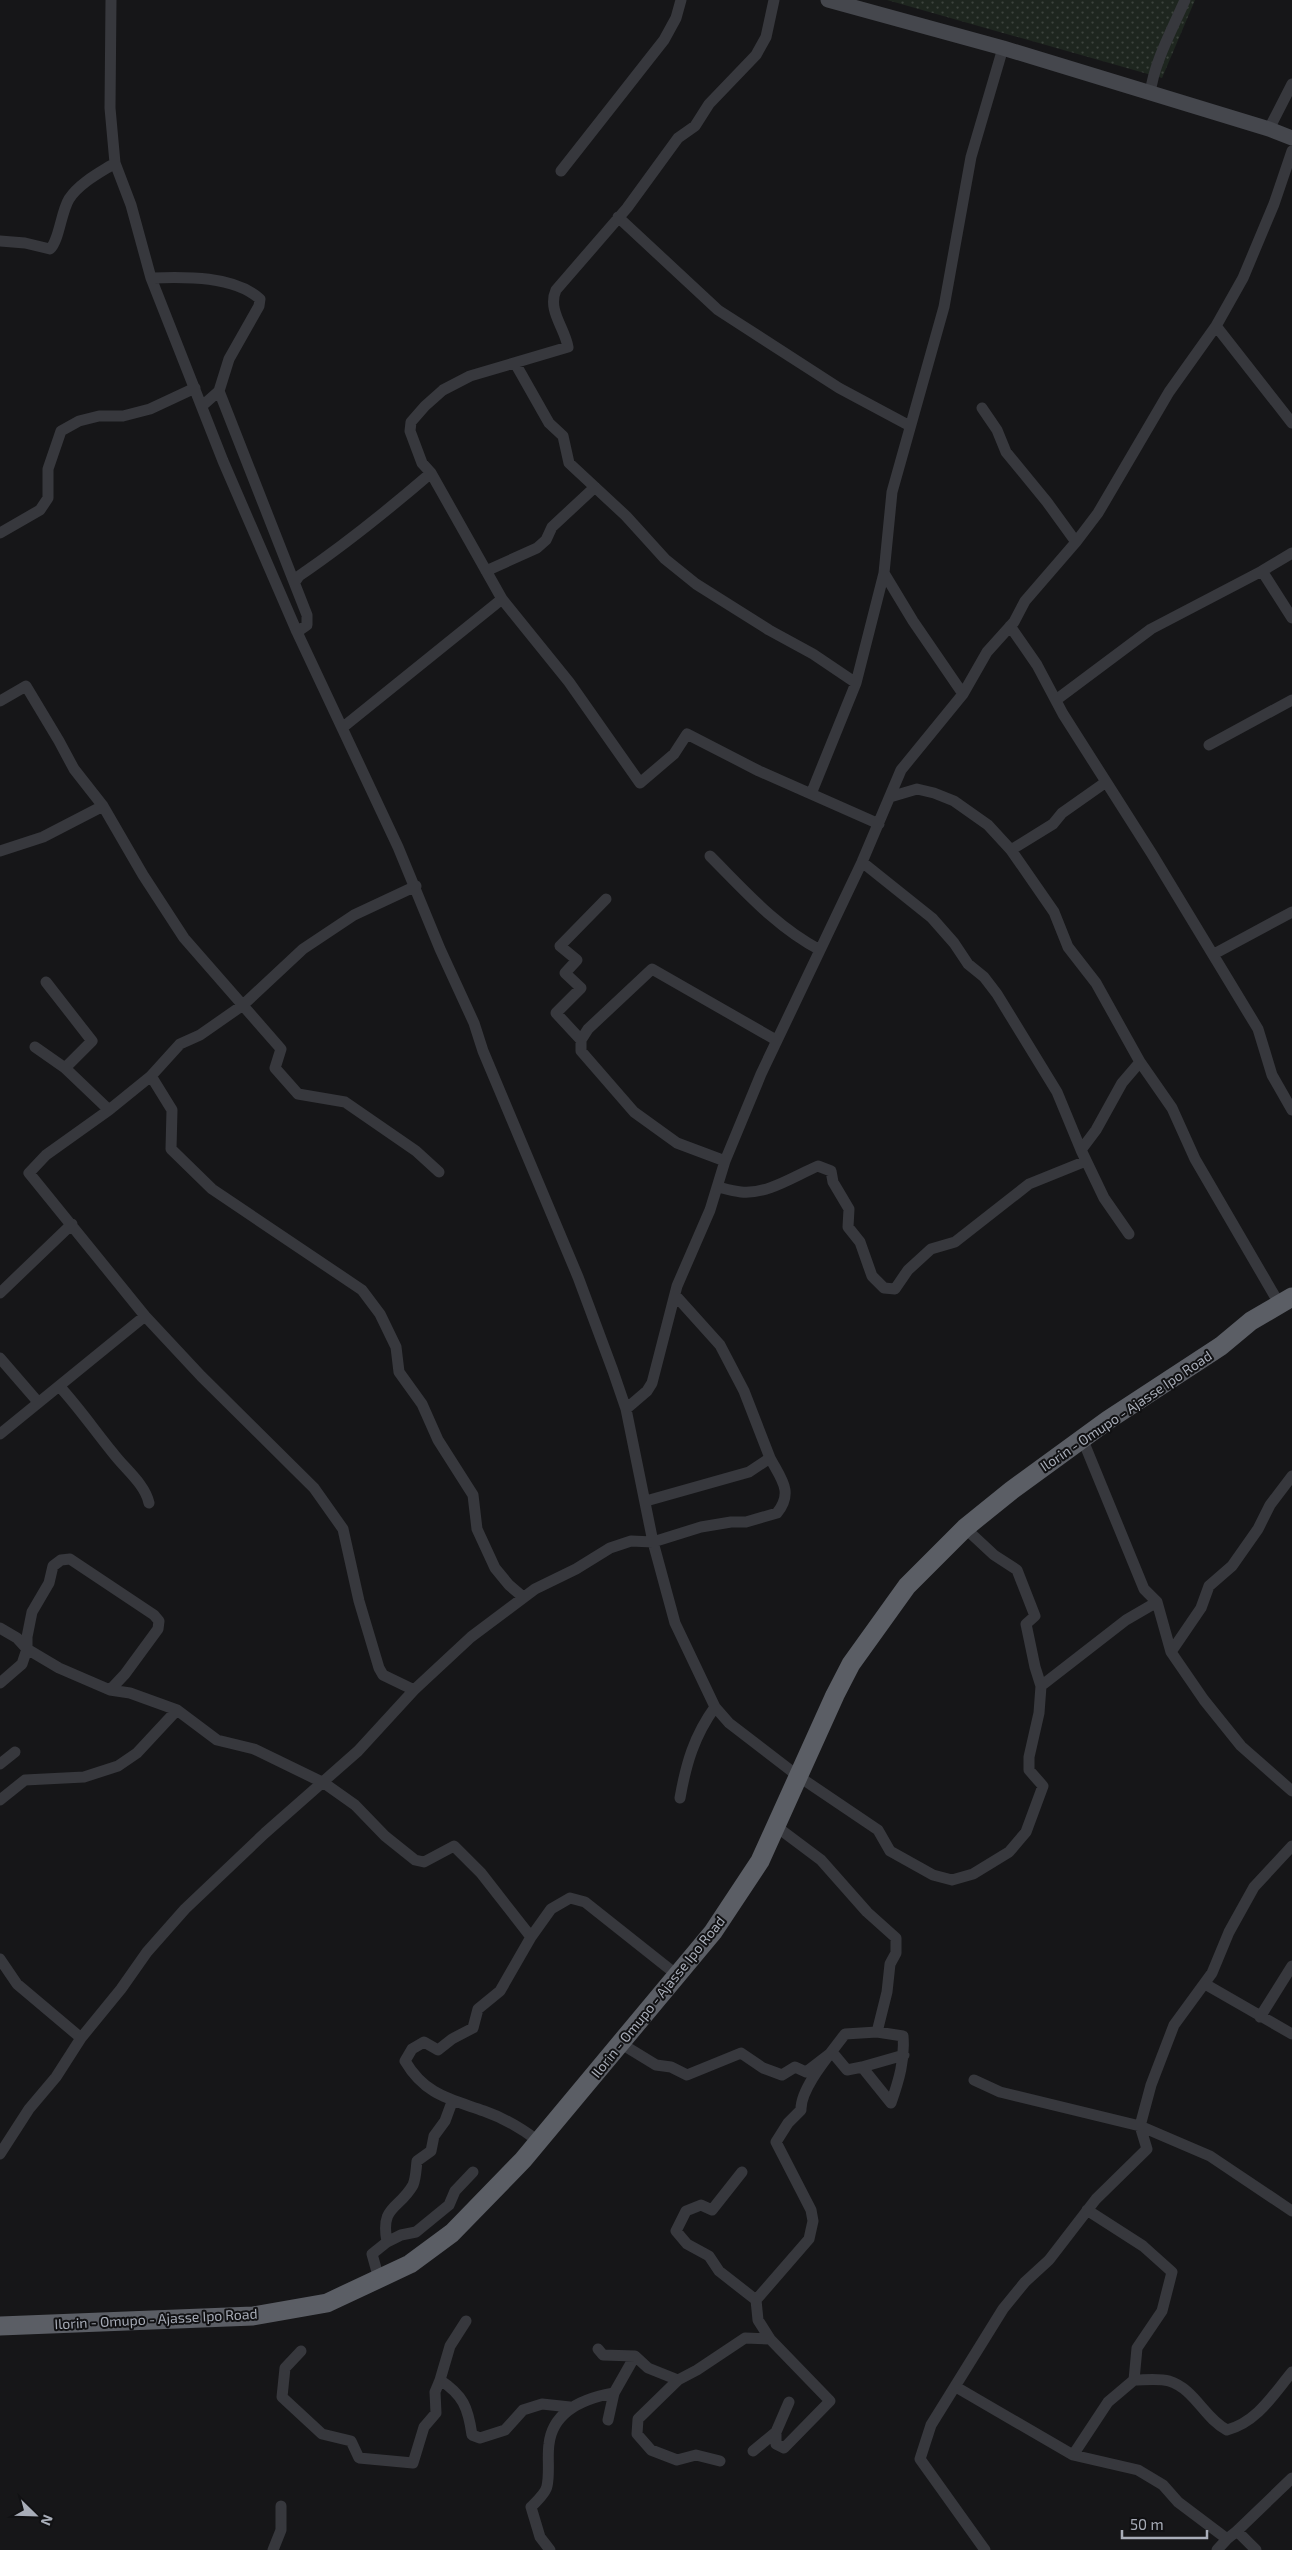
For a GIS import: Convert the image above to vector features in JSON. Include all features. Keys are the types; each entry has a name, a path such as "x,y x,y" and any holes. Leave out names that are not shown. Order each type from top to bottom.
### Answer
{"highway":[{"name":"Ilorin - Omupo - Ajasse Ipo Road","path":"0,2326 253,2316 327,2303 410,2264 452,2233 538,2141 699,1950 739,1895 760,1861 835,1694 869,1636 907,1586 965,1528 1082,1438 1221,1346 1251,1321 1286,1301"}],"main road":[{"path":"828,0 1003,48 1269,129 1292,138"}],"street":[{"path":"111,0 110,108 115,163 131,204 151,278 171,333 297,632 416,886 440,949 471,1015 483,1051 578,1277 626,1409 653,1542 674,1623 714,1707 729,1723 798,1776 878,1830 890,1851 933,1875 952,1880 974,1874 1009,1852 1026,1832 1043,1786 1029,1770 1029,1757 1039,1714 1042,1686 1035,1667 1026,1624 1035,1616 1017,1570 994,1555 965,1528"},
{"path":"561,171 664,40 676,18 681,0"},
{"path":"774,0 766,37 756,55 709,104 695,126 678,138 618,217 563,279 552,299 558,324 567,338 568,347 470,376 443,390 411,422 412,437 422,463 431,473 502,599 569,682 640,783 674,754 686,734 878,824"},
{"path":"1150,94 1151,84 1166,43 1185,0"},
{"path":"811,794 856,683 884,573 892,492 910,426 924,386 944,307 971,158 1003,48"},
{"path":"1269,129 1292,84"},
{"path":"626,1409 647,1392 652,1383 675,1295 718,1187 725,1161 776,1040 789,1019 862,862 901,770 963,694 987,652 1010,626 1025,601 1076,542 1098,513 1169,392 1216,326 1243,278 1274,204 1292,151"},
{"path":"0,241 25,243 50,249 55,245 59,223 70,197 115,163"},
{"path":"618,217 718,310 839,388 910,426"},
{"path":"151,278 188,277 211,280 227,284 260,299 259,306 229,359 218,391 202,406"},
{"path":"1216,326 1292,423"},
{"path":"515,363 549,423 563,436 569,463 675,568 769,630 813,654 856,683"},
{"path":"0,533 40,510 48,498 48,469 61,431 79,421 99,416 123,416 150,409 195,388"},
{"path":"218,391 307,615 307,625 297,632"},
{"path":"982,408 997,430 1006,452 1047,502 1076,542"},
{"path":"295,582 299,576 345,545 382,516 431,473"},
{"path":"486,571 537,548 546,540 552,528 595,487"},
{"path":"1056,700 1150,629 1262,571 1292,552"},
{"path":"1262,571 1292,618"},
{"path":"884,573 913,621 963,694"},
{"path":"342,728 502,599"},
{"path":"1010,626 1037,665 1056,700 1214,954 1258,1029 1272,1075 1292,1110"},
{"path":"0,701 26,686 60,741 74,769 103,806 142,874 184,938 281,1049 275,1068 298,1094 345,1102 416,1151 439,1172"},
{"path":"1209,745 1292,700"},
{"path":"1011,850 1053,824 1062,813 1106,782"},
{"path":"890,797 917,789 954,801 988,825 1011,850 1054,912 1068,947 1096,984 1140,1062 1172,1108 1195,1159 1286,1301"},
{"path":"0,851 43,837 103,806"},
{"path":"710,856 762,909 799,939 820,950"},
{"path":"862,862 932,918 954,943 968,964 984,977 1057,1092 1083,1156 1104,1198 1128,1234"},
{"path":"414,1690 383,1675 379,1668 358,1601 343,1529 314,1488 201,1376 145,1316 29,1173 46,1155 109,1110 151,1076 180,1044 200,1034 243,1005 302,949 354,915 416,886"},
{"path":"581,1040 556,1013 581,988 565,973 577,960 560,946 606,899"},
{"path":"1214,954 1292,912"},
{"path":"725,1161 677,1143 634,1112 587,1061 581,1051 581,1040 588,1029 652,969 776,1040"},
{"path":"46,982 92,1042 65,1068"},
{"path":"35,1047 65,1068 109,1110"},
{"path":"718,1187 742,1192 756,1191 789,1181 818,1166 831,1171 833,1182 849,1209 848,1228 860,1242 872,1276 884,1288 895,1289 908,1270 931,1249 955,1242 1030,1184 1083,1156 1122,1083 1140,1062"},
{"path":"151,1076 172,1110 171,1149 212,1189 362,1290 380,1314 396,1347 399,1372 422,1404 438,1440 473,1495 477,1530 495,1568 509,1585 524,1597"},
{"path":"0,1293 72,1224"},
{"path":"0,2154 28,2109 56,2077 81,2038 122,1989 147,1952 185,1909 265,1833 324,1783 358,1751 414,1690 472,1637 534,1588 576,1569 610,1548 631,1541 653,1542 701,1527 731,1522 746,1522 777,1513 787,1497 786,1488 770,1458 744,1391 720,1345 675,1295"},
{"path":"0,1434 145,1316"},
{"path":"0,1358 38,1402"},
{"path":"60,1387 89,1419 112,1452 144,1488 149,1503"},
{"path":"1082,1438 1144,1589 1156,1602 1171,1652 1241,1746 1292,1791"},
{"path":"646,1501 749,1472 770,1458"},
{"path":"1171,1652 1201,1608 1209,1586 1232,1566 1258,1530 1270,1505 1292,1476"},
{"path":"0,1683 22,1664 27,1650 27,1637 32,1612 50,1583 53,1566 61,1560 70,1560 154,1615 159,1621 158,1628 125,1674 110,1690"},
{"path":"1042,1686 1126,1620 1156,1602"},
{"path":"0,1628 18,1638 27,1650 59,1668 110,1690 130,1693 177,1710 217,1740 254,1749 324,1783 355,1806 385,1836 415,1860 424,1862 454,1846 481,1873 531,1937"},
{"path":"680,1798 687,1762 693,1744 701,1726 714,1707"},
{"path":"0,1800 25,1780 84,1777 118,1766 137,1753 177,1710"},
{"path":"0,1764 15,1752"},
{"path":"776,1826 821,1860 867,1912 896,1938 896,1953 890,1964 887,1992 877,2032"},
{"path":"985,2550 920,2460 931,2425 1003,2309 1025,2282 1049,2260 1087,2210 1147,2149 1140,2126 1151,2086 1174,2025 1212,1973 1229,1932 1254,1887 1292,1846"},
{"path":"538,2141 514,2123 484,2111 452,2102 426,2085 412,2072 405,2060 412,2049 424,2042 438,2050 452,2039 474,2028 478,2009 500,1991 531,1937 551,1910 570,1898 585,1902 677,1975"},
{"path":"0,1959 17,1984 81,2038"},
{"path":"1260,2017 1292,1966"},
{"path":"1204,1984 1292,2034"},
{"path":"756,2300 810,2239 812,2233 811,2210 776,2142 788,2123 801,2110 801,2100 845,2034 877,2032 903,2036 904,2054 900,2078 891,2103 862,2067"},
{"path":"620,2043 656,2065 671,2066 687,2075 741,2053 763,2068 782,2074 795,2067 806,2072 832,2052"},
{"path":"832,2052 847,2070 904,2054"},
{"path":"974,2080 1000,2092 1140,2126 1210,2156 1264,2190 1292,2211"},
{"path":"387,2242 384,2229 388,2211 403,2198 414,2183 417,2161 431,2151 434,2136 445,2121 452,2102"},
{"path":"379,2279 372,2254 387,2242 416,2232 449,2205 455,2191 473,2172"},
{"path":"742,2172 712,2210 701,2205 686,2211 676,2232 687,2244 709,2256 719,2271 756,2300 758,2320 770,2339 830,2401 784,2448 776,2444 776,2432 789,2402"},
{"path":"1087,2210 1143,2246 1172,2272 1162,2310 1137,2348 1134,2380"},
{"path":"301,2351 285,2368 282,2397 322,2434 351,2441 359,2458 413,2463 424,2427 436,2413 436,2392 450,2346 466,2321"},
{"path":"720,2461 696,2456 678,2460 651,2450 637,2434 638,2419 678,2380 745,2338 770,2339"},
{"path":"598,2349 603,2355 636,2356 648,2368 678,2380"},
{"path":"608,2420 614,2392 636,2356"},
{"path":"1073,2455 1108,2402 1134,2380 1167,2380 1184,2387 1217,2425 1227,2430 1242,2426 1263,2409 1292,2372"},
{"path":"440,2380 458,2392 470,2420 472,2435 480,2438 505,2430 523,2410 542,2404 570,2407"},
{"path":"956,2387 1073,2455 1138,2470 1163,2485 1178,2502 1227,2539"},
{"path":"550,2550 540,2537 531,2507 547,2488 549,2441 557,2422 570,2407 592,2397 614,2392"},
{"path":"753,2450 776,2432"},
{"path":"1217,2550 1292,2478"},
{"path":"273,2550 281,2530 281,2506"},
{"path":"1237,2531 1256,2550"}],"shaded area":[{"path":"887,0 1195,0 1162,78"}]}
